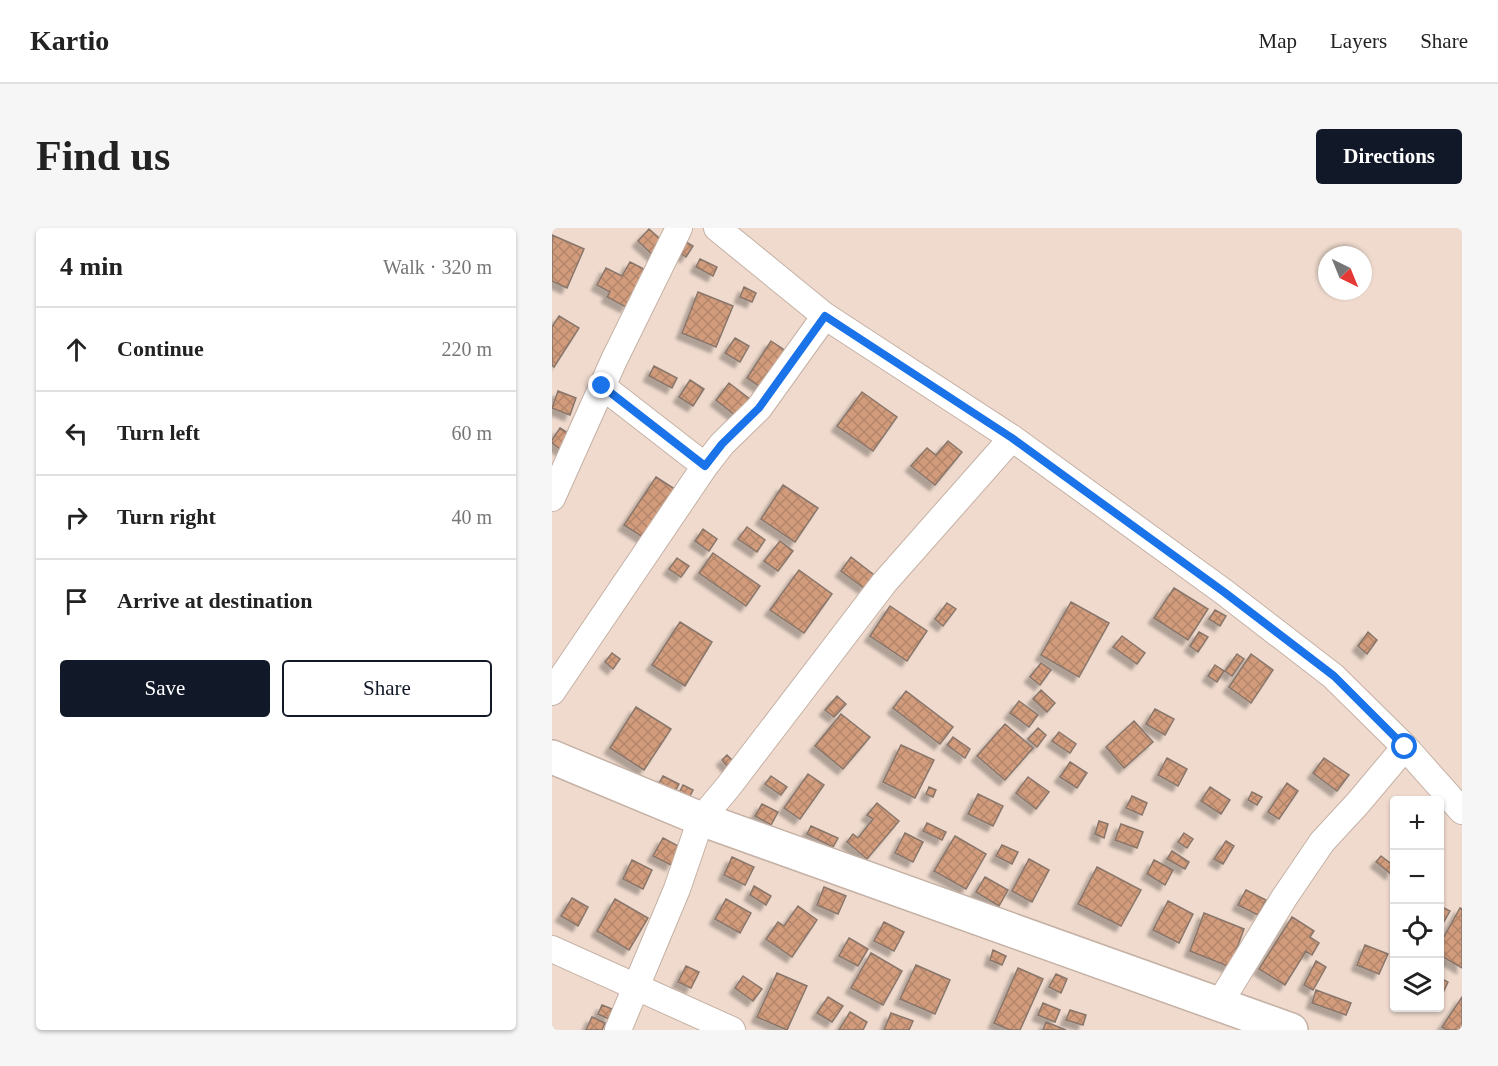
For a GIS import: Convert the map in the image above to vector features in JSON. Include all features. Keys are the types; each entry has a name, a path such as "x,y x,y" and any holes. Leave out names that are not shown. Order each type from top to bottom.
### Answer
{"main road":[{"path":"552,757 701,819 1291,1030"}],"street":[{"path":"552,498 602,386 679,228"},
{"path":"717,228 825,316 1012,438 1224,592 1334,676 1405,747 1462,811"},
{"path":"552,692 705,466 722,444 759,408 825,316"},
{"path":"602,386 705,466"},
{"path":"618,1030 677,889 701,819 729,787 884,583 1012,438"},
{"path":"1219,1004 1322,842 1405,747"},
{"path":"552,949 732,1030"}],"building":[{"path":"649,229 666,244 655,257 638,241"},
{"path":"552,235 584,249 567,288 552,281"},
{"path":"686,242 693,246 686,257 679,252"},
{"path":"700,259 717,267 713,276 696,267"},
{"path":"630,262 646,270 626,307 607,297 610,292 597,285 606,268 622,276"},
{"path":"744,287 756,293 752,302 740,297"},
{"path":"698,292 733,306 716,347 682,333"},
{"path":"559,316 579,328 554,367 552,365 552,327"},
{"path":"735,338 749,346 740,362 725,353"},
{"path":"771,341 789,353 765,390 747,378"},
{"path":"654,366 677,378 672,388 649,376"},
{"path":"690,380 704,389 693,406 679,397"},
{"path":"729,383 750,399 736,416 716,400"},
{"path":"558,391 576,398 570,415 552,408"},
{"path":"862,392 897,417 873,451 837,426"},
{"path":"560,428 574,437 563,451 552,443"},
{"path":"948,441 962,452 935,485 911,466 927,448 936,455"},
{"path":"656,477 684,495 652,543 624,525"},
{"path":"783,485 818,508 795,542 761,519"},
{"path":"747,527 765,540 757,552 738,539"},
{"path":"703,529 717,539 709,551 695,541"},
{"path":"780,541 793,551 778,571 764,561"},
{"path":"713,553 760,586 746,606 699,573"},
{"path":"851,557 874,575 864,588 841,571"},
{"path":"677,558 689,566 681,577 669,569"},
{"path":"799,570 832,594 804,633 770,610"},
{"path":"1174,588 1208,609 1188,640 1154,618"},
{"path":"1071,602 1109,623 1079,677 1041,655"},
{"path":"947,603 956,609 943,626 935,619"},
{"path":"890,606 927,631 907,661 870,636"},
{"path":"1215,610 1226,616 1220,626 1209,619"},
{"path":"680,622 712,642 685,686 652,665"},
{"path":"1199,632 1208,637 1198,652 1190,646"},
{"path":"1368,632 1377,640 1367,654 1358,646"},
{"path":"1122,636 1145,653 1137,664 1113,647"},
{"path":"612,653 620,659 613,669 605,662"},
{"path":"1237,654 1244,659 1232,676 1225,671"},
{"path":"1251,654 1273,670 1251,703 1229,687"},
{"path":"1041,663 1051,670 1040,685 1030,677"},
{"path":"1215,665 1224,671 1217,682 1208,676"},
{"path":"1041,690 1055,703 1047,712 1033,699"},
{"path":"906,691 953,727 940,744 893,708"},
{"path":"837,696 846,704 834,717 825,710"},
{"path":"1019,701 1038,715 1029,727 1010,713"},
{"path":"636,707 671,729 644,770 610,748"},
{"path":"1155,709 1174,719 1165,735 1146,724"},
{"path":"841,714 870,737 843,769 815,746"},
{"path":"1134,721 1153,742 1124,768 1106,747"},
{"path":"1005,724 1033,748 1005,780 977,756"},
{"path":"1038,728 1046,735 1037,747 1028,739"},
{"path":"1059,732 1076,744 1070,753 1052,741"},
{"path":"953,737 970,749 965,758 947,745"},
{"path":"901,745 934,760 915,798 883,782"},
{"path":"727,755 741,769 728,767 722,760"},
{"path":"1167,758 1187,769 1178,786 1158,775"},
{"path":"1324,758 1349,775 1337,791 1313,773"},
{"path":"1070,762 1087,773 1077,788 1060,777"},
{"path":"808,774 824,785 800,819 784,808"},
{"path":"663,776 679,784 673,795 657,787"},
{"path":"771,776 787,787 781,795 765,784"},
{"path":"1028,777 1049,792 1036,809 1016,793"},
{"path":"1287,783 1298,791 1279,819 1268,812"},
{"path":"683,785 693,790 687,802 677,797"},
{"path":"929,787 936,790 933,797 926,794"},
{"path":"1210,787 1230,800 1221,814 1201,801"},
{"path":"1252,792 1262,797 1257,805 1248,800"},
{"path":"978,794 1003,806 993,826 968,814"},
{"path":"1132,796 1147,803 1142,815 1126,808"},
{"path":"877,803 899,821 867,859 847,842 853,834 858,838 873,819 867,815"},
{"path":"762,804 778,812 771,825 755,816"},
{"path":"1099,821 1108,824 1104,838 1095,834"},
{"path":"927,823 946,832 942,840 923,831"},
{"path":"1121,824 1143,832 1137,848 1115,840"},
{"path":"811,826 838,838 833,847 807,834"},
{"path":"905,833 923,842 913,862 895,853"},
{"path":"1184,833 1193,839 1187,848 1178,842"},
{"path":"955,836 986,854 966,889 934,871"},
{"path":"663,838 680,847 671,865 653,856"},
{"path":"1226,841 1234,846 1223,864 1214,859"},
{"path":"1002,845 1018,852 1012,864 996,856"},
{"path":"1172,851 1189,862 1185,869 1167,859"},
{"path":"1381,856 1390,863 1390,873 1376,862"},
{"path":"732,857 754,867 745,885 724,875"},
{"path":"1029,859 1049,870 1032,902 1012,891"},
{"path":"632,860 652,870 643,889 623,879"},
{"path":"1154,860 1173,870 1165,885 1147,874"},
{"path":"1097,867 1141,890 1121,926 1078,904"},
{"path":"985,877 1008,890 999,906 976,892"},
{"path":"754,886 771,896 766,905 750,895"},
{"path":"824,887 846,896 838,914 817,905"},
{"path":"1246,890 1266,900 1258,915 1238,905"},
{"path":"572,898 588,907 578,926 561,916"},
{"path":"615,899 648,918 629,950 597,931"},
{"path":"726,899 751,913 740,933 715,919"},
{"path":"1168,901 1193,914 1179,943 1153,930"},
{"path":"798,906 817,920 792,957 766,939 778,922 784,926"},
{"path":"1444,908 1450,911 1444,922"},
{"path":"1460,908 1462,909 1462,968 1444,957 1444,937"},
{"path":"1204,913 1244,929 1230,967 1190,951"},
{"path":"1292,917 1314,931 1310,937 1319,943 1312,955 1306,951 1285,985 1259,969"},
{"path":"884,922 904,932 894,951 874,941"},
{"path":"849,938 868,949 858,966 839,956"},
{"path":"1365,945 1388,954 1379,974 1357,965"},
{"path":"993,950 1006,956 1002,965 990,960"},
{"path":"871,953 902,971 883,1005 851,988"},
{"path":"1316,961 1326,967 1313,990 1304,985"},
{"path":"916,965 950,980 935,1014 900,999"},
{"path":"686,966 699,972 691,988 678,982"},
{"path":"1018,968 1043,979 1020,1030 1010,1030 994,1023"},
{"path":"777,973 807,986 787,1030 757,1017"},
{"path":"1056,974 1067,979 1061,993 1049,987"},
{"path":"743,976 762,989 753,1001 735,988"},
{"path":"1316,990 1351,1003 1346,1015 1312,1003"},
{"path":"828,997 843,1006 832,1022 817,1013"},
{"path":"1462,997 1462,1030 1447,1030 1442,1027"},
{"path":"1043,1003 1060,1010 1055,1022 1038,1015"},
{"path":"602,1005 612,1009 609,1019 598,1014"},
{"path":"1070,1010 1086,1015 1083,1025 1066,1020"},
{"path":"850,1012 867,1022 863,1030 839,1030"},
{"path":"891,1013 913,1021 909,1030 884,1030"},
{"path":"592,1017 605,1023 602,1030 586,1030"},
{"path":"1046,1022 1066,1030 1043,1030"}],"route":[{"path":"602,386 705,466 722,444 759,408 825,316 1012,438 1224,592 1334,676 1405,747"}]}
